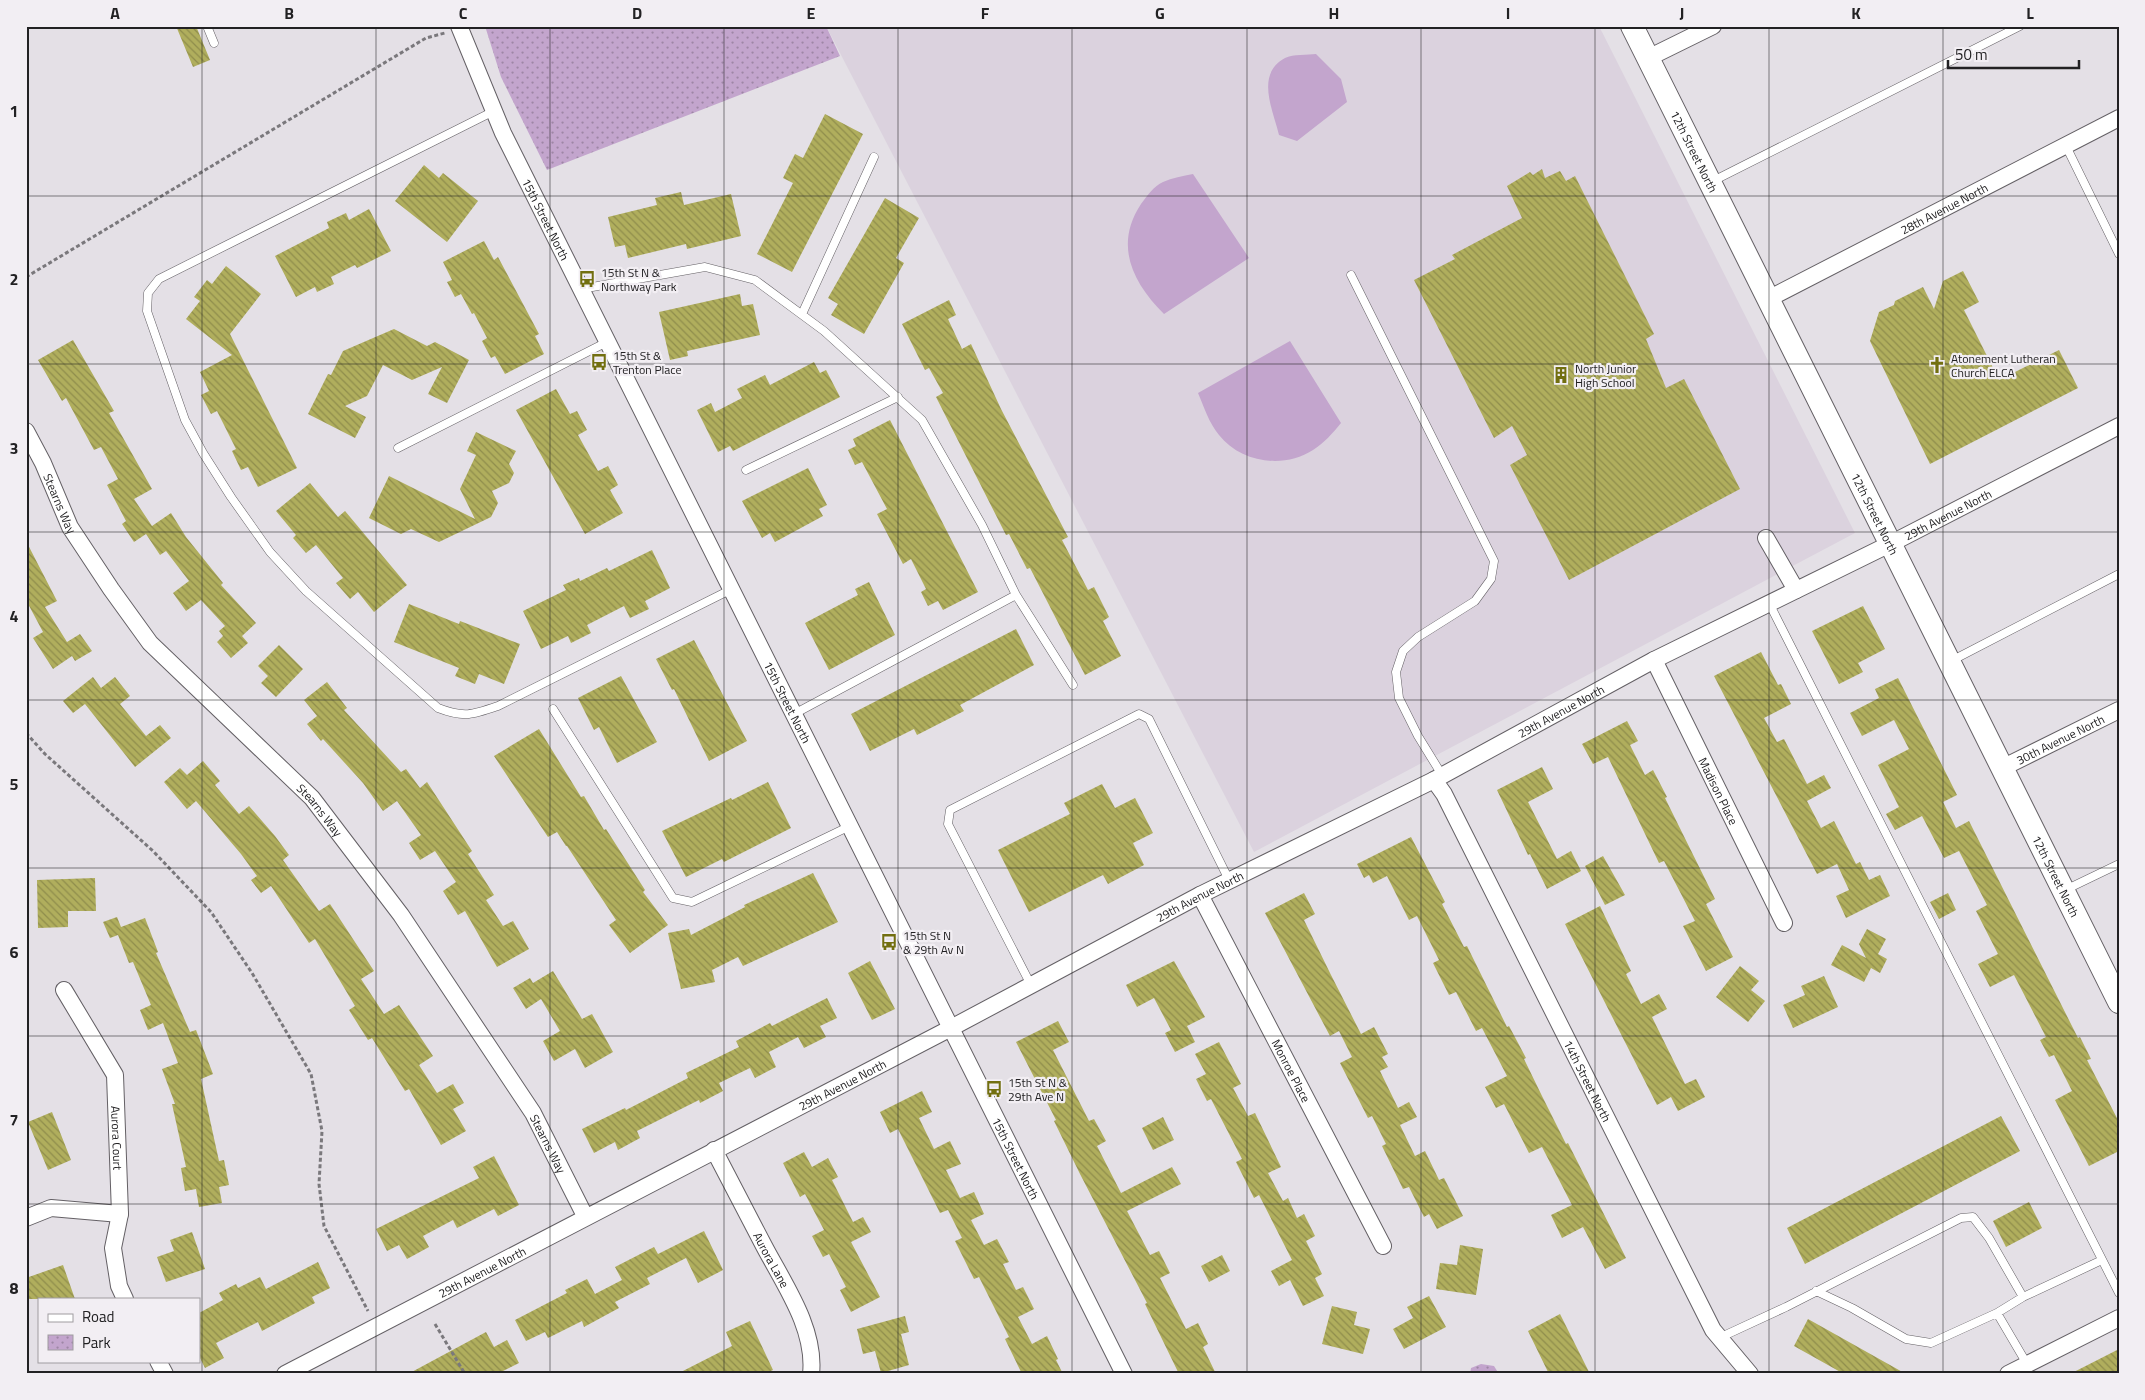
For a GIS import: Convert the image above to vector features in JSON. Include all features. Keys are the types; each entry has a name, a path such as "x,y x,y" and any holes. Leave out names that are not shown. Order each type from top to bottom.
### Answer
{"street":[{"name":"12th Street North","path":"1632,26 2119,1002"},
{"path":"1648,58 1713,26"},
{"name":"15th Street North","path":"460,28 494,111 581,289 1124,1374"},
{"name":"28th Avenue North","path":"1768,299 2119,118"},
{"name":"29th Avenue North","path":"285,1374 585,1216 951,1028 1200,895 1438,777 1654,660 1890,544 2119,426"},
{"name":"Stearns Way","path":"26,431 43,463 70,527 150,643 312,798 401,914 533,1112 585,1216"},
{"path":"1766,538 1796,590"},
{"name":"Madison Place","path":"1654,660 1784,923"},
{"name":"30th Avenue North","path":"2002,768 2119,710"},
{"name":"14th Street North","path":"1438,777 1448,803 1713,1330 1750,1374"},
{"name":"Monroe Place","path":"1200,895 1383,1246"},
{"name":"Aurora Court","path":"64,990 115,1075 120,1214 113,1248 119,1286 125,1298"},
{"name":"Aurora Lane","path":"714,1150 796,1308 808,1337 812,1362 810,1374"},
{"path":"26,1218 51,1208 120,1214"},
{"path":"2008,1374 2119,1318"},
{"path":"159,1362 165,1374"}],"lane":[{"path":"207,26 214,43"},
{"path":"1710,182 2020,26"},
{"path":"494,111 159,279 148,293 147,311 185,420 231,497 270,552 300,584 431,702 438,708 456,715 474,714 498,706 732,589"},
{"path":"2066,146 2119,254"},
{"path":"802,314 874,157"},
{"path":"581,289 705,267 755,280 824,331 922,420 982,525 1016,595 1073,685"},
{"path":"1351,275 1494,561 1492,579 1475,601 1418,637 1403,651 1396,672 1399,698 1438,777"},
{"path":"398,448 608,342"},
{"path":"746,470 898,398"},
{"path":"1949,662 2119,574"},
{"path":"794,714 1016,595"},
{"path":"1769,603 2119,1293"},
{"path":"553,709 673,898 692,902 850,826"},
{"path":"1031,985 948,824 950,810 1139,714 1148,719 1229,880"},
{"path":"2064,891 2119,864"},
{"path":"1720,1338 1816,1292 1961,1218 1973,1217 1989,1238 2023,1297"},
{"path":"1816,1292 1852,1308 1906,1339 1931,1343 1997,1314 2023,1297 2102,1260"},
{"path":"1997,1314 2027,1364"}],"path":[{"path":"26,277 426,38 460,28"},
{"path":"26,733 45,754 153,851 211,912 252,973 311,1074 322,1131 320,1184 324,1226 368,1311"},
{"path":"435,1324 465,1374"}],"shaded area":[{"path":"826,26 1599,26 1855,533 1254,852"}],"green space":[{"path":"485,26 826,26 840,56 547,170 501,77"},
{"path":"1316,54 1341,79 1347,102 1297,141 1279,135 1268,93 1271,73 1276,65 1285,58 1296,55"},
{"path":"1193,174 1249,258 1164,314 1143,289 1136,276 1130,262 1129,234 1133,219 1141,204 1154,189 1166,181"},
{"path":"1290,341 1341,423 1321,444 1302,456 1276,461 1251,457 1239,452 1219,435 1198,393"},
{"path":"1481,1364 1494,1366 1499,1374 1470,1374 1471,1368"}],"building":[{"path":"176,26 196,26 210,60 193,67"},
{"path":"825,114 863,134 792,272 757,254 793,183 783,178 795,154 803,158"},
{"path":"424,165 439,178 443,173 478,201 447,242 395,201"},
{"name":"North Junior High School","path":"1542,169 1545,178 1560,171 1566,181 1575,176 1654,334 1646,339 1666,388 1684,379 1740,489 1569,580 1510,465 1527,455 1512,426 1494,438 1414,280 1455,259 1452,255 1522,218 1507,186 1530,172 1533,175"},
{"path":"681,192 684,205 731,194 741,236 687,249 686,244 628,258 625,245 615,247 608,217 657,205 655,198"},
{"path":"885,198 919,218 896,258 904,263 864,334 831,315 838,304 828,298"},
{"path":"369,209 391,251 357,268 355,265 331,277 334,284 317,292 315,287 296,297 275,256 329,228 327,222 346,213 349,220"},
{"path":"484,241 494,260 498,257 539,334 535,336 544,354 505,374 495,356 491,358 482,341 487,338 474,313 472,314 461,294 455,297 447,282 452,280 443,262"},
{"path":"226,266 261,294 230,334 297,468 258,487 248,467 241,470 232,451 236,449 217,411 211,414 201,395 209,391 200,372 232,355 186,319 200,301 194,297 207,280 212,284"},
{"name":"Atonement Lutheran Church ELCA","path":"1963,271 1979,302 1964,310 1999,380 2059,350 2078,388 1930,464 1870,341 1879,312 1894,305 1895,301 1923,287 1934,309 1943,281"},
{"path":"740,294 742,306 753,304 760,335 687,351 688,356 670,360 659,312"},
{"path":"949,300 956,315 948,319 962,349 971,344 1001,409 1068,537 1062,540 1088,590 1094,587 1109,617 1103,621 1121,656 1085,675 1030,568 1027,569 1009,534 1006,535 936,397 943,393 929,368 925,370 902,324"},
{"path":"394,329 427,346 435,342 469,360 447,403 428,394 442,367 412,380 383,365 367,396 345,406 366,417 355,438 308,414 328,374 331,375 343,351"},
{"path":"73,340 114,411 109,413 152,489 134,499 152,526 171,513 186,537 223,583 221,585 256,623 242,636 248,643 231,658 217,642 223,636 219,631 225,626 201,600 186,611 173,593 189,581 166,551 160,555 146,534 134,542 122,524 126,521 107,485 118,479 101,447 94,450 66,398 62,401 38,360"},
{"path":"814,362 820,373 826,370 840,397 733,451 730,446 718,452 697,410 711,403 715,412 742,398 737,389 765,375 770,385"},
{"path":"556,389 570,414 577,411 587,430 578,435 598,471 608,466 618,485 610,490 623,513 585,534 516,410"},
{"path":"890,420 978,592 943,610 938,601 928,606 921,592 926,589 911,559 903,564 877,514 887,509 862,462 855,465 848,450 856,446 853,439"},
{"path":"476,432 516,451 509,464 514,473 509,483 492,491 498,503 491,517 439,542 411,529 401,534 369,518 389,476 475,519 460,489 476,455 467,451"},
{"path":"808,468 827,505 819,509 823,516 775,542 770,533 762,538 742,501"},
{"path":"310,483 338,517 345,511 407,585 374,612 358,592 350,599 336,583 343,578 316,545 306,553 293,538 296,535 276,511"},
{"path":"26,541 57,601 45,607 67,642 80,634 92,651 75,661 72,656 53,669 33,638 43,632 26,600"},
{"path":"652,550 670,588 645,601 649,609 630,618 624,606 587,625 591,633 571,643 568,636 541,649 523,611 566,590 563,585 579,578 580,581 607,568 609,571"},
{"path":"869,582 895,635 829,670 805,623 858,595 855,589"},
{"path":"409,604 459,624 460,621 520,644 504,684 479,674 475,684 455,676 459,668 394,642"},
{"path":"1863,606 1885,649 1858,663 1863,672 1839,684 1812,631"},
{"path":"1016,629 1034,665 960,705 964,711 917,735 914,729 870,751 851,714"},
{"path":"694,640 747,741 709,761 674,689 672,690 656,659"},
{"path":"279,645 303,669 276,697 261,683 268,676 258,666"},
{"path":"1761,652 1778,685 1781,684 1791,704 1764,718 1777,742 1784,739 1807,784 1824,775 1831,788 1807,801 1821,828 1834,821 1856,864 1860,862 1869,880 1880,875 1890,896 1846,918 1836,896 1849,890 1837,864 1817,874 1714,676"},
{"path":"621,676 657,742 617,763 599,727 594,730 578,698"},
{"path":"93,677 101,688 115,677 130,696 120,704 146,736 160,725 171,738 135,767 85,704 73,713 63,701"},
{"path":"1898,678 1957,795 1943,802 1956,828 1969,821 2078,1038 2080,1037 2091,1059 2087,1060 2119,1122 2119,1151 2089,1166 2055,1100 2072,1091 2054,1055 2049,1057 2040,1040 2046,1037 2014,975 1990,987 1978,964 1998,954 1976,911 1987,905 1959,851 1944,858 1922,816 1895,830 1886,814 1899,807 1878,765 1909,749 1894,720 1862,736 1850,713 1879,698 1875,689"},
{"path":"327,682 347,708 344,710 401,772 406,769 420,788 427,782 472,851 468,854 494,895 486,900 503,926 513,921 529,949 497,967 465,911 458,915 443,891 456,882 435,851 420,860 409,843 421,835 397,801 383,811 363,783 323,739 321,741 307,724 317,716 304,700"},
{"path":"1627,721 1638,741 1630,745 1645,775 1653,770 1715,899 1706,904 1733,957 1706,971 1683,926 1695,921 1664,861 1659,863 1608,757 1593,764 1582,744"},
{"path":"539,729 581,797 584,796 604,830 606,829 645,890 643,892 668,925 630,953 609,925 616,920 567,846 557,832 548,837 494,756"},
{"path":"203,761 220,781 215,785 239,814 249,806 275,836 289,855 283,860 319,911 330,904 374,971 361,979 384,1014 399,1005 433,1056 419,1065 437,1093 453,1084 464,1103 453,1109 466,1131 441,1145 409,1089 405,1091 372,1038 368,1040 349,1010 355,1006 315,939 309,943 271,886 261,893 251,880 257,876 196,801 187,809 164,782 180,768 187,775"},
{"path":"1542,767 1553,789 1528,802 1557,859 1571,851 1581,871 1547,889 1530,854 1528,855 1497,790"},
{"path":"768,782 791,828 724,862 722,859 686,877 662,831"},
{"path":"1102,784 1115,808 1135,798 1153,833 1133,843 1144,865 1108,884 1103,875 1029,912 998,850 1070,814 1064,803"},
{"path":"1411,837 1445,902 1442,904 1464,947 1467,946 1507,1027 1509,1026 1526,1058 1524,1059 1566,1144 1568,1143 1626,1258 1605,1269 1583,1227 1562,1238 1551,1215 1572,1205 1542,1147 1529,1153 1504,1104 1496,1108 1485,1087 1507,1076 1482,1028 1476,1031 1456,992 1449,995 1433,963 1439,960 1417,916 1409,920 1387,876 1373,883 1369,875 1364,878 1357,864"},
{"path":"1603,856 1625,895 1605,905 1585,866"},
{"path":"813,873 838,922 743,966 738,957 712,970 715,982 681,989 668,933 689,929 691,935 745,907 744,905"},
{"path":"95,878 96,911 68,911 68,927 38,928 37,880"},
{"path":"1304,893 1315,914 1304,920 1361,1034 1374,1027 1388,1054 1382,1057 1388,1067 1380,1071 1398,1108 1409,1102 1417,1117 1400,1125 1415,1156 1425,1151 1439,1180 1444,1178 1463,1216 1437,1229 1429,1214 1424,1217 1409,1187 1403,1189 1382,1146 1386,1144 1372,1116 1368,1118 1340,1063 1352,1057 1339,1031 1330,1036 1265,913"},
{"path":"1948,893 1956,910 1939,919 1930,902"},
{"path":"1600,906 1631,971 1626,974 1641,1004 1659,994 1667,1009 1652,1017 1685,1084 1696,1079 1705,1097 1678,1111 1671,1097 1657,1105 1565,924"},
{"path":"117,917 121,927 145,918 158,952 156,953 190,1032 196,1030 213,1074 201,1079 219,1161 224,1160 229,1185 219,1187 222,1203 199,1207 196,1189 185,1191 181,1168 186,1167 172,1104 175,1104 162,1069 178,1063 163,1023 148,1030 140,1010 151,1005 133,962 129,963 118,935 110,938 103,922"},
{"path":"1867,929 1886,939 1878,954 1887,959 1880,973 1871,968 1864,982 1831,965 1842,945 1866,958 1859,944"},
{"path":"870,961 895,1009 872,1020 848,973"},
{"path":"1174,961 1205,1017 1187,1026 1195,1042 1175,1052 1165,1033 1171,1030 1154,998 1137,1007 1126,985"},
{"path":"1740,966 1759,981 1751,990 1765,1001 1748,1022 1716,997"},
{"path":"553,971 582,1019 592,1014 613,1052 585,1068 575,1049 554,1061 543,1041 560,1031 541,999 526,1009 513,988 530,978 533,983"},
{"path":"1824,976 1838,1007 1793,1028 1783,1005 1805,995 1801,986"},
{"path":"827,998 837,1018 820,1026 826,1037 804,1048 798,1037 769,1052 776,1067 755,1078 750,1068 719,1083 723,1091 700,1103 699,1100 637,1131 640,1138 618,1150 615,1142 594,1153 582,1129 625,1108 626,1110 688,1078 686,1073 739,1047 736,1041 770,1023 772,1026"},
{"path":"1058,1021 1069,1042 1053,1050 1089,1121 1094,1119 1106,1141 1097,1146 1121,1193 1172,1167 1181,1184 1127,1211 1150,1255 1159,1251 1170,1273 1160,1278 1186,1329 1198,1323 1208,1344 1203,1347 1216,1374 1179,1374 1145,1304 1147,1303 1080,1174 1054,1121 1056,1120 1016,1042"},
{"path":"1219,1042 1241,1084 1233,1088 1248,1116 1255,1113 1281,1167 1268,1173 1283,1201 1288,1198 1297,1218 1304,1214 1315,1236 1306,1241 1322,1274 1315,1278 1324,1296 1303,1306 1290,1280 1279,1286 1271,1271 1292,1260 1259,1195 1254,1198 1236,1162 1242,1159 1211,1099 1207,1101 1196,1079 1206,1074 1195,1054"},
{"path":"922,1091 932,1112 919,1118 934,1149 950,1141 961,1164 946,1170 960,1198 974,1192 984,1214 971,1220 984,1245 997,1239 1009,1262 1003,1264 1016,1290 1023,1287 1034,1309 1018,1317 1032,1344 1047,1336 1063,1374 1022,1374 1005,1339 1009,1337 979,1277 974,1279 955,1241 962,1238 948,1210 940,1213 898,1129 890,1133 880,1112"},
{"path":"52,1112 71,1160 48,1170 28,1122"},
{"path":"2001,1116 2020,1151 1805,1264 1787,1228"},
{"path":"1163,1117 1174,1140 1153,1150 1142,1128"},
{"path":"804,1152 812,1167 828,1158 838,1177 832,1180 853,1222 863,1217 871,1232 851,1242 880,1297 851,1312 840,1290 846,1287 829,1254 823,1257 812,1236 824,1230 805,1194 800,1197 783,1163"},
{"path":"494,1156 519,1205 498,1216 494,1209 457,1228 453,1220 423,1236 429,1247 407,1259 399,1245 387,1251 376,1229 479,1178 473,1167"},
{"path":"2029,1202 2042,1228 2006,1247 1993,1221"},
{"path":"704,1231 723,1270 698,1283 686,1258 647,1278 650,1284 615,1302 619,1308 584,1327 582,1321 548,1338 545,1332 526,1341 515,1320 567,1293 565,1290 587,1279 595,1294 622,1280 615,1267 654,1247 658,1254"},
{"path":"192,1232 205,1269 166,1282 157,1257 174,1251 170,1240"},
{"path":"1460,1245 1483,1249 1476,1295 1436,1289 1440,1263 1457,1265"},
{"path":"1222,1255 1230,1271 1209,1282 1201,1266"},
{"path":"318,1262 330,1288 312,1297 315,1303 262,1331 258,1322 216,1343 224,1358 205,1368 200,1358 200,1312 223,1300 219,1293 236,1284 238,1288 260,1277 266,1289"},
{"path":"63,1265 75,1298 26,1299 26,1278"},
{"path":"1429,1296 1446,1327 1404,1349 1393,1329 1413,1318 1407,1307"},
{"path":"1332,1306 1357,1312 1354,1325 1370,1329 1363,1354 1322,1344"},
{"path":"1560,1314 1590,1374 1549,1374 1528,1331"},
{"path":"905,1316 909,1332 901,1334 909,1365 881,1373 875,1351 863,1354 857,1329"},
{"path":"1808,1319 1906,1374 1844,1374 1794,1346"},
{"path":"750,1321 773,1370 764,1374 677,1374 732,1346 726,1332"},
{"path":"486,1332 494,1347 507,1340 519,1363 497,1374 408,1374"},
{"path":"2119,1349 2119,1370 2111,1374 2070,1374"}],"place":[{"name":"15th St N & Northway Park","path":"587,279"},
{"name":"15th St & Trenton Place","path":"599,362"},
{"name":"Atonement Lutheran Church ELCA","path":"1937,365"},
{"name":"North Junior High School","path":"1561,375"},
{"name":"15th St N & 29th Av N","path":"889,942"},
{"name":"15th St N & 29th Ave N","path":"994,1089"}]}
